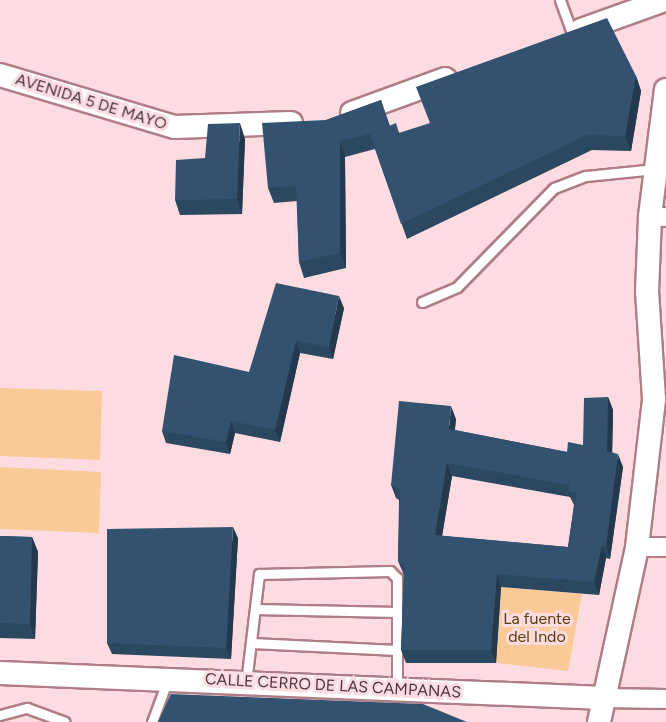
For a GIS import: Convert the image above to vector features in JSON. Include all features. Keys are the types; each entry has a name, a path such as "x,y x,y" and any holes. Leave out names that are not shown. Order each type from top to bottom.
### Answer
{"street":[{"path":"549,41 664,0"},
{"name":"AVENIDA 5 DE MAYO","path":"0,75 174,127 321,122 471,70"},
{"path":"599,722 637,547 660,399 647,292 658,216 656,169 666,90"},
{"path":"637,547 666,548"},
{"name":"CALLE CERRO DE LAS CAMPANAS","path":"0,673 666,699"}],"lane":[{"path":"560,0 572,33"},
{"path":"422,302 457,287 554,188 586,176 656,169"},
{"path":"246,683 260,573 395,573 397,689"},
{"path":"255,609 397,612"},
{"path":"252,643 397,650"},
{"path":"152,722 168,679"},
{"path":"0,715 27,708 65,722"}],"green space":[{"path":"0,388 102,391 100,460 0,456"},
{"path":"0,467 101,472 99,533 0,529"},
{"name":"La fuente del Indo","path":"500,587 582,594 568,671 496,663"}],"building":[{"path":"607,18 636,76 625,136 587,135 401,224 370,134 340,141 340,253 299,262 296,186 268,188 262,123 326,120 381,100 389,126 396,123 399,133 430,123 416,87"},
{"path":"240,123 237,199 175,200 176,160 205,158 208,124"},
{"path":"276,283 339,296 329,347 296,341 275,430 231,421 226,442 162,431 174,355 249,372"},
{"path":"608,397 607,451 618,454 606,546 602,545 594,582 497,574 491,650 401,650 404,566 398,561 400,490 391,485 399,401 451,406 449,429 567,452 568,442 583,445 584,398","holes":["447,463 569,485 569,492 576,493 568,547 435,535"]},
{"path":"233,527 226,648 107,643 107,529"},
{"path":"0,536 32,537 30,624 0,623"},
{"path":"171,694 423,704 467,722 158,722"}]}
